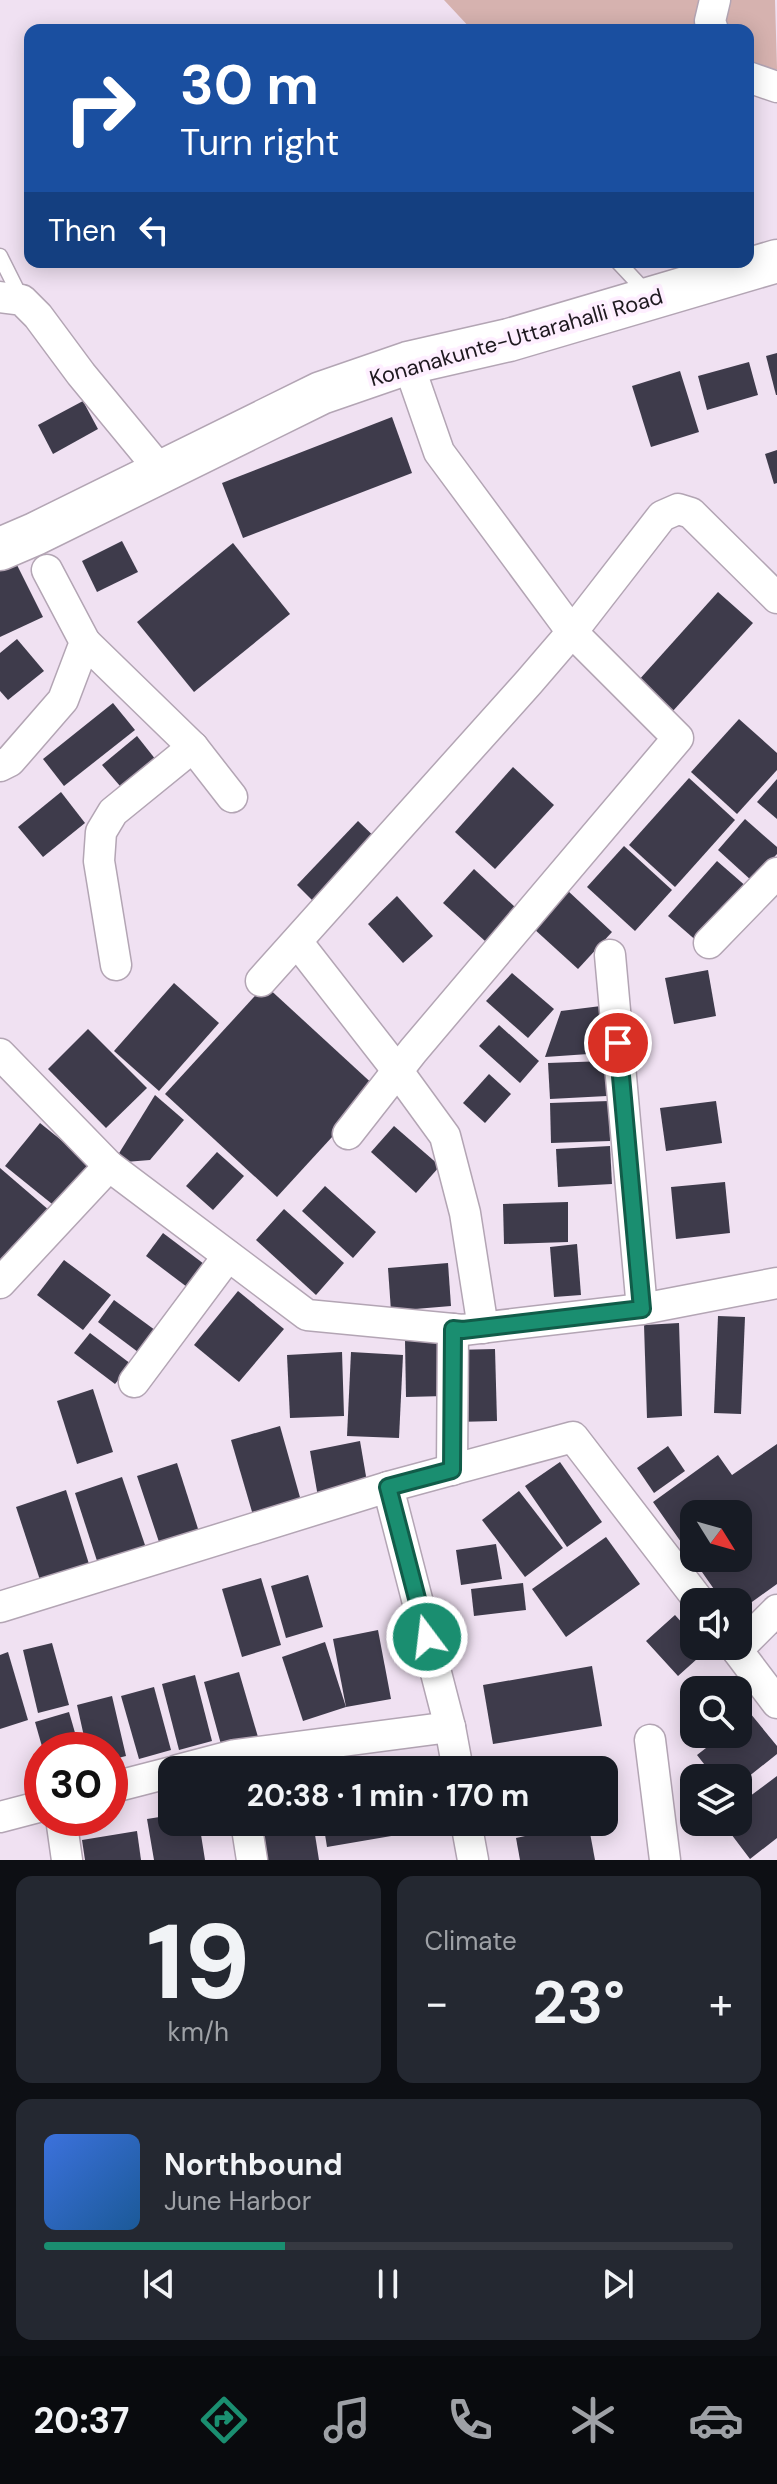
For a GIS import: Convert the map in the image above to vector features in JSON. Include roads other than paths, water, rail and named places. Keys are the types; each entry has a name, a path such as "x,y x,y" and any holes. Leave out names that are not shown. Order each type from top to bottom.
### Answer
{"main road":[{"name":"Konanakunte-Uttarahalli Road","path":"0,549 321,393 408,363 509,340 777,261"}],"street":[{"path":"711,24 715,0"},
{"path":"754,79 777,87"},
{"path":"11,299 38,316 161,471"},
{"path":"348,1134 397,1070 678,738 572,632 439,452 408,363"},
{"path":"261,981 572,632 662,516 678,509 691,513 777,598"},
{"path":"47,570 85,642 193,747 232,797"},
{"path":"0,766 10,761 63,700 85,642"},
{"path":"116,965 99,861 101,832 113,812 193,747"},
{"path":"709,943 777,873"},
{"path":"298,943 445,1136 465,1213 468,1329 452,1470"},
{"path":"610,955 642,1309"},
{"path":"0,1054 109,1166 307,1315 468,1329 642,1309 777,1283"},
{"path":"0,1283 109,1166"},
{"path":"134,1382 228,1256"},
{"path":"0,1607 388,1487 573,1437 689,1588"},
{"path":"388,1487 455,1756"},
{"path":"752,1633 777,1610"},
{"path":"744,1660 777,1703"},
{"path":"273,1756 450,1727"},
{"path":"650,1740 665,1860"},
{"path":"128,1783 158,1776"},
{"path":"0,1817 24,1811"},
{"path":"64,1836 67,1860"},
{"path":"248,1836 252,1860"},
{"path":"469,1836 473,1860"}],"lane":[{"path":"0,256 11,299"},
{"path":"624,268 653,299"}]}
